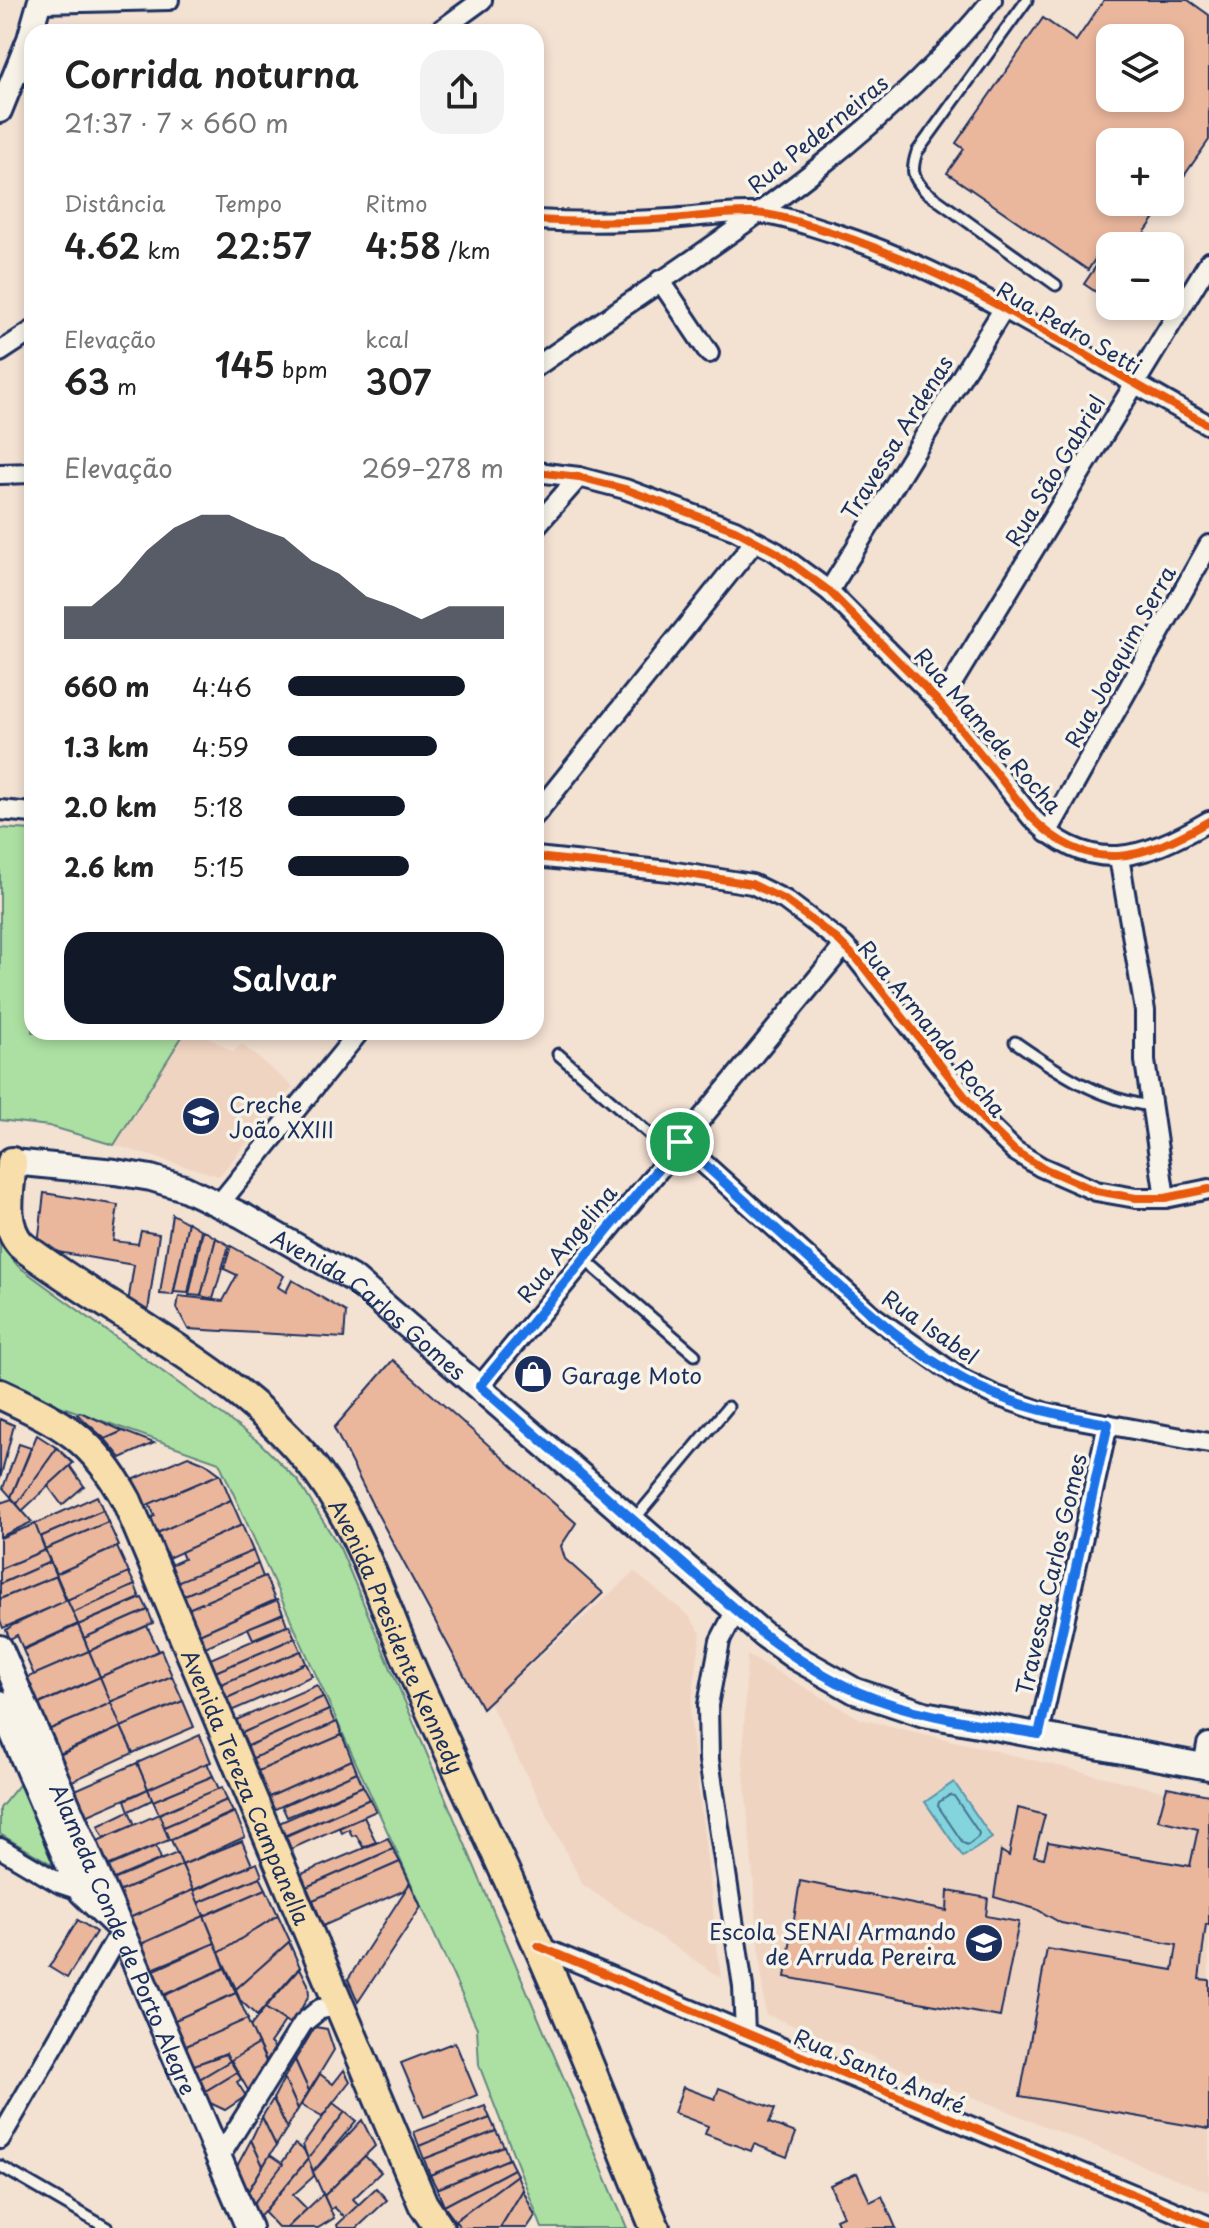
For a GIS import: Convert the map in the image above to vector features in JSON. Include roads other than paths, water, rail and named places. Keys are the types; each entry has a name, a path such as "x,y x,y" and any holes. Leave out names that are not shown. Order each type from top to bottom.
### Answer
{"main road":[{"name":"Avenida Carlos Gomes","path":"4,1161 151,1178 220,1203 355,1280 736,1610 795,1657 855,1691 924,1714 1208,1760"},
{"name":"Avenida Presidente Kennedy","path":"4,1161 10,1228 21,1245 242,1396 286,1436 329,1489 360,1544 413,1672 538,1946 655,2228"},
{"name":"Avenida Tereza Campanella","path":"0,1394 63,1425 97,1453 127,1501 423,2204 439,2228"},
{"name":"Alameda Conde de Porto Alegre","path":"0,1648 93,1892"},
{"path":"0,1703 93,1892 121,1930"},
{"name":"Alameda Conde de Porto Alegre","path":"121,1930 249,2228"}],"street":[{"path":"30,24 40,1 169,0"},
{"path":"449,24 482,0"},
{"name":"Rua Pederneiras","path":"544,361 804,180 899,100 937,63 992,0"},
{"path":"0,111 8,78 24,40"},
{"name":"Rua Pedro Setti","path":"544,220 624,222 756,213 814,227 918,265 1004,308 1134,385 1209,425"},
{"name":"Rua São Gabriel","path":"940,703 1209,262"},
{"path":"660,280 709,353"},
{"name":"Travessa Ardenas","path":"829,591 1004,308"},
{"path":"0,352 24,336"},
{"path":"0,474 24,473"},
{"name":"Rua Mamede Rocha","path":"544,473 579,477 625,489 735,530 776,552 829,591 940,703 1047,833 1071,847 1097,856 1119,857 1183,836 1209,821"},
{"path":"544,517 579,477"},
{"path":"544,804 755,541"},
{"name":"Rua Joaquim Serra","path":"1047,833 1209,545"},
{"path":"0,810 24,812"},
{"path":"1119,857 1145,1011 1145,1061 1165,1198"},
{"name":"Rua Armando Rocha","path":"544,858 669,871 752,884 785,900 858,960 985,1122 1015,1151 1096,1191 1136,1198 1165,1198 1209,1189"},
{"name":"Rua Angelina","path":"480,1386 844,946"},
{"path":"220,1203 352,1040"},
{"name":"Rua Isabel","path":"675,1148 873,1316 963,1380 994,1395 1046,1413 1209,1443"},
{"name":"Travessa Carlos Gomes","path":"1039,1734 1108,1424"},
{"path":"736,1610 720,1641 708,1705 709,1760 743,1987 745,2032"},
{"path":"0,1848 59,1883 93,1892"},
{"path":"0,2139 121,1930"},
{"name":"Rua Santo André","path":"538,1946 1209,2226"},
{"path":"220,2156 303,2023 320,2009 340,2006"}],"lane":[{"path":"1027,0 917,152 912,167 913,179 925,191 1056,285"},
{"path":"1015,1042 1053,1068 1110,1098 1152,1106"},
{"path":"558,1054 675,1148"},
{"path":"584,1259 695,1355"},
{"path":"633,1521 728,1407"},
{"path":"0,2166 107,2228"}],"water":[{"path":"954,1782 992,1838 963,1857 925,1802"}],"place":[{"name":"Creche João XXIII","path":"201,1116"},
{"name":"Garage Moto","path":"533,1374"},
{"name":"Escola SENAI Armando de Arruda Pereira","path":"984,1943"}]}
